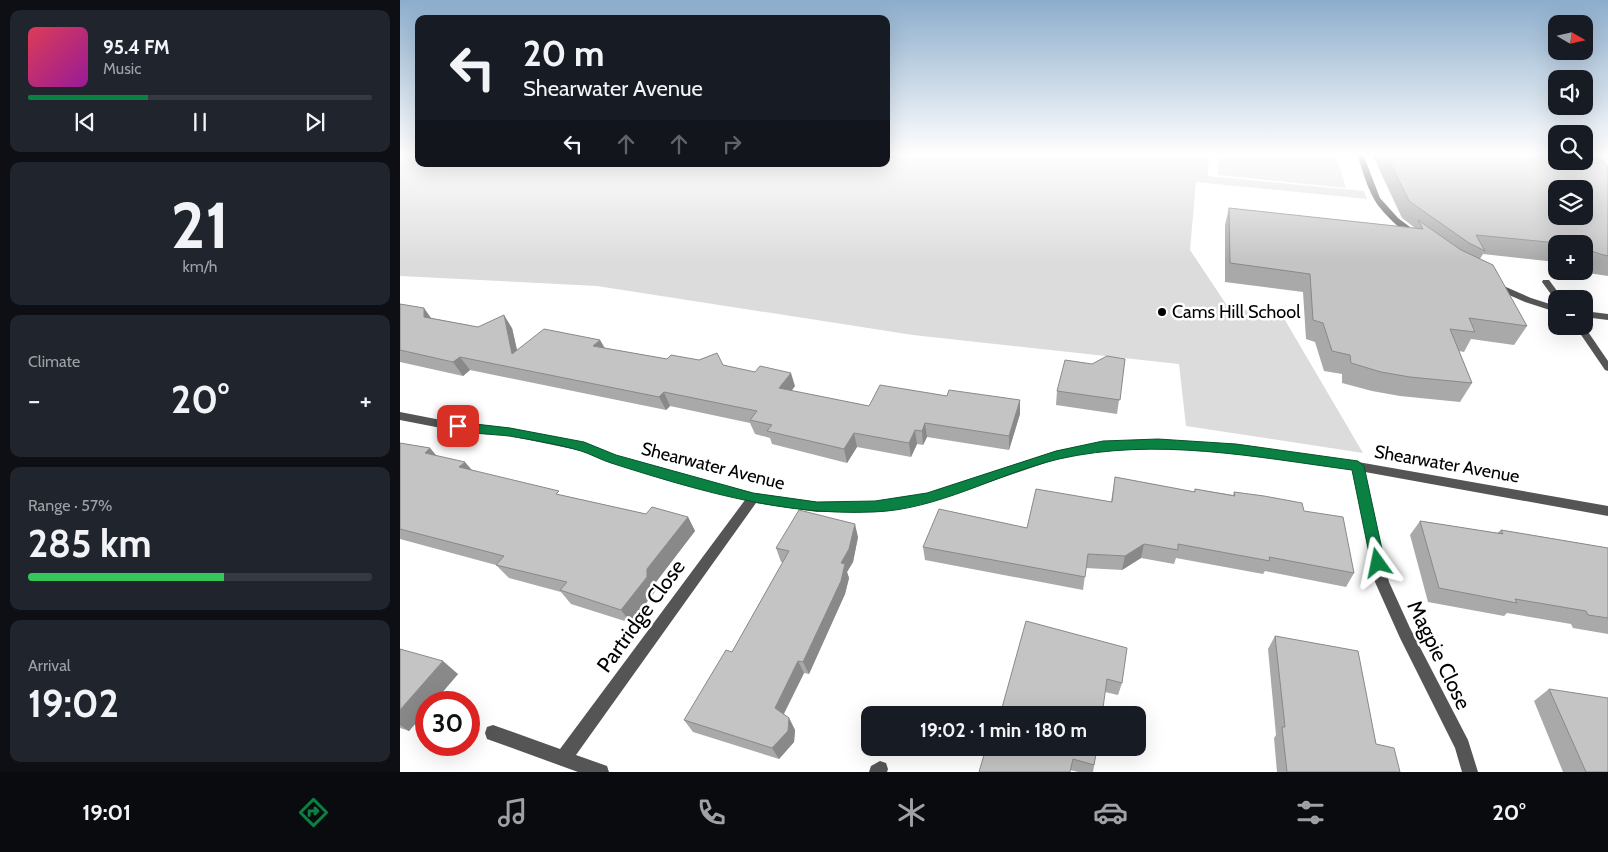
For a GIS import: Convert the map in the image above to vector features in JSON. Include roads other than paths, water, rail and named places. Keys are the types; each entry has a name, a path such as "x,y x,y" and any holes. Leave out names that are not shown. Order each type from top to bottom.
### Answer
{"street":[{"path":"1374,190 1377,199 1395,220 1425,243"},
{"path":"1486,281 1528,300 1548,306"},
{"path":"1546,282 1552,290"},
{"path":"1593,315 1608,317"},
{"path":"1585,335 1608,368"},
{"name":"Shearwater Avenue","path":"400,416 441,424 510,432 584,447 613,459 753,498 817,507 875,507 928,498 1056,455 1103,446 1158,444 1236,449 1358,466 1608,512"},
{"name":"Magpie Close","path":"1358,466 1382,582 1405,633 1462,746 1470,772"},
{"name":"Partridge Close","path":"564,758 753,498"},
{"path":"492,733 600,772"}],"place":[{"name":"Cams Hill School","path":"1162,312"}]}
